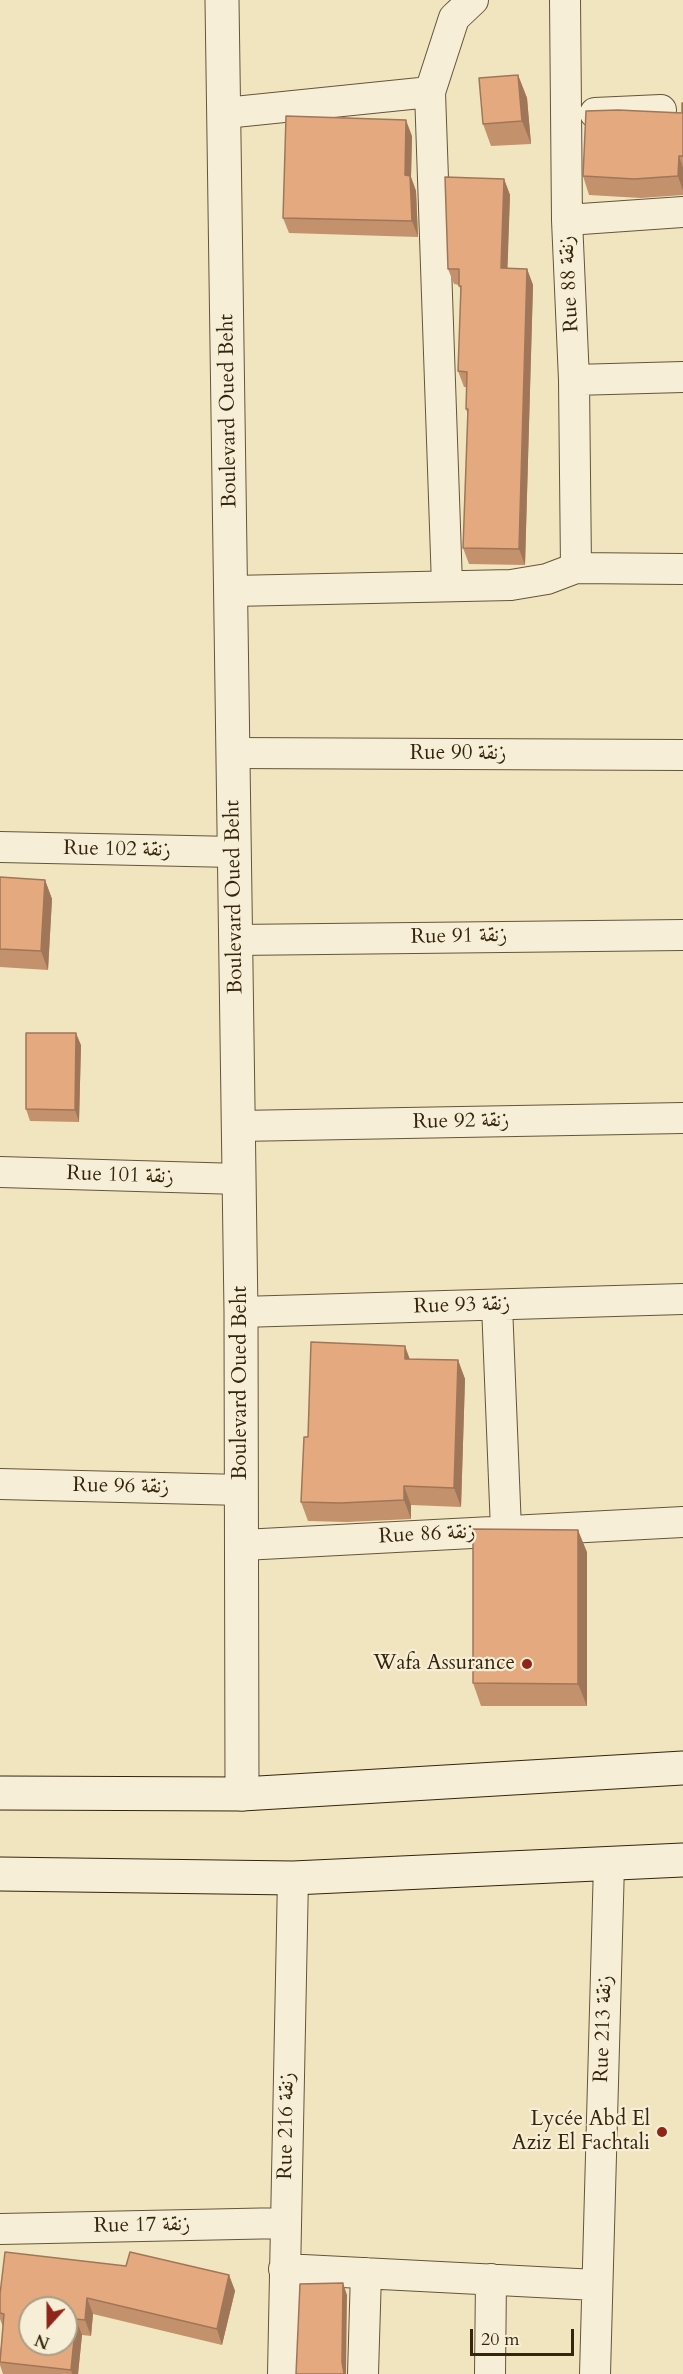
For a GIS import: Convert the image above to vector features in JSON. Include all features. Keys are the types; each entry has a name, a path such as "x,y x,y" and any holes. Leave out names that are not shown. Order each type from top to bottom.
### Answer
{"street":[{"name":"Boulevard Oued Beht","path":"222,0 241,1312 242,1794"},
{"name":"Rue 88 زنقة","path":"565,0 567,220 574,380 576,568"},
{"path":"447,585 430,92 458,6"},
{"path":"225,113 430,92"},
{"path":"567,114 661,110"},
{"path":"567,220 683,212"},
{"path":"574,380 683,377"},
{"path":"232,591 511,585 547,579 576,568 683,569"},
{"name":"Rue 90 زنقة","path":"234,753 683,755"},
{"name":"Rue 102 زنقة","path":"0,847 234,852"},
{"name":"Rue 91 زنقة","path":"235,940 683,935"},
{"name":"Rue 92 زنقة","path":"238,1126 683,1118"},
{"name":"Rue 101 زنقة","path":"0,1172 239,1179"},
{"name":"Rue 93 زنقة","path":"241,1312 683,1299"},
{"path":"497,1305 506,1530"},
{"name":"Rue 96 زنقة","path":"0,1484 242,1490"},
{"name":"Rue 86 زنقة","path":"243,1545 683,1522"},
{"path":"0,1793 242,1794 683,1768"},
{"path":"0,1874 293,1878 683,1860"},
{"name":"Rue 213 زنقة","path":"595,2374 609,1864"},
{"name":"Rue 216 زنقة","path":"283,2374 293,1878"},
{"name":"Rue 17 زنقة","path":"0,2229 285,2223"},
{"path":"284,2270 596,2285"},
{"path":"363,2374 366,2273"},
{"path":"490,2279 490,2374"}],"building":[{"path":"518,75 522,121 483,124 479,78"},
{"path":"682,103 683,156 679,156 678,176 634,179 583,176 586,111 682,113"},
{"path":"286,116 406,120 405,175 410,176 412,221 283,218"},
{"path":"445,177 504,179 501,268 527,269 519,549 463,548 468,409 466,409 467,372 458,371 461,286 459,286 459,269 448,269"},
{"path":"0,877 45,880 41,951 0,949"},
{"path":"26,1033 76,1033 75,1110 26,1109"},
{"path":"311,1342 405,1346 405,1359 458,1360 454,1488 404,1486 404,1500 301,1502 304,1437 308,1437"},
{"path":"473,1529 578,1530 578,1684 473,1683"},
{"path":"5,2252 126,2266 130,2252 229,2275 217,2329 87,2298 85,2320 78,2319 78,2296 18,2296 18,2356 72,2356 71,2370 0,2362 4,2314 0,2313"},
{"path":"343,2283 342,2362 344,2374 296,2374 300,2284"}],"place":[{"name":"Wafa Assurance","path":"527,1664"},
{"name":"Lycée Abd El Aziz El Fachtali","path":"662,2132"}]}
